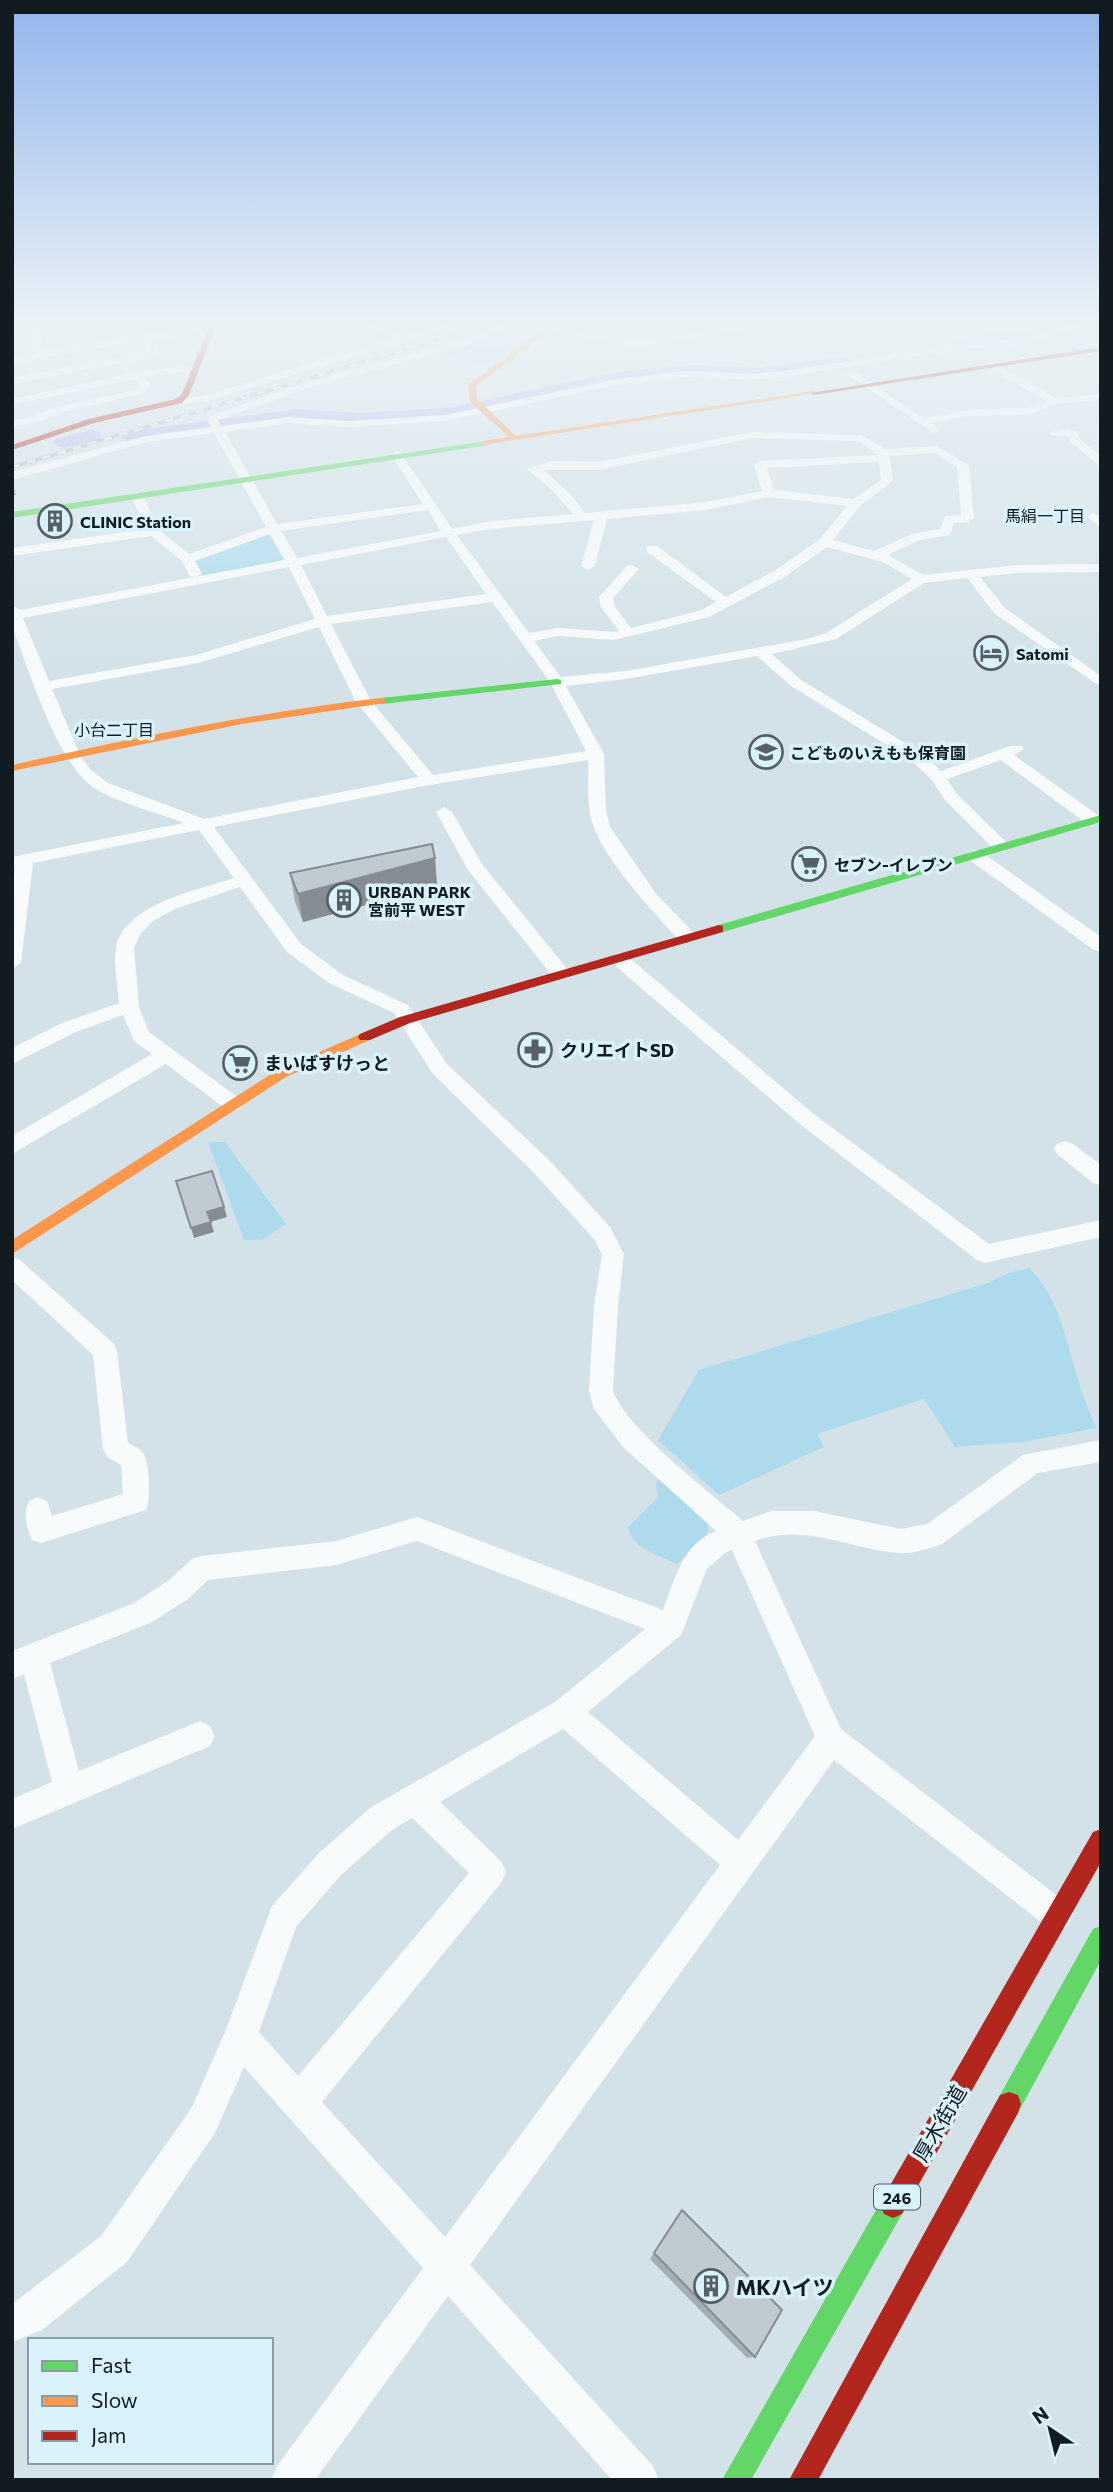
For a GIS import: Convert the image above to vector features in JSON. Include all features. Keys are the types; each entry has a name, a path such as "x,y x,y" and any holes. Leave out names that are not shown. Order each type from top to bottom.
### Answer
{"main road":[{"path":"12,448 29,442"},
{"path":"12,514 479,442"},
{"path":"12,768 202,726 304,709 557,682"},
{"path":"12,1248 233,1104 296,1067 407,1019 1097,819"},
{"name":"厚木街道","path":"736,2480 1101,1840"},
{"path":"803,2480 1099,1943"}],"street":[{"path":"12,476 128,442"},
{"path":"224,442 293,563 364,702 429,780"},
{"path":"580,515 545,475 533,469 552,465 598,466 716,442"},
{"path":"867,442 885,455"},
{"path":"877,555 917,537 942,534 949,519 968,518 963,465 937,449 934,442"},
{"path":"1077,442 1101,464"},
{"path":"769,493 760,465 937,449"},
{"path":"397,455 449,533 557,682 596,754 598,810 602,827 651,899 688,938"},
{"path":"525,638 558,632 621,634 704,614 781,573 825,542 856,503 887,481 885,455"},
{"path":"856,503 769,493 706,506 580,515 449,533 13,614 28,667 43,686 72,756 85,773 102,786 204,825 294,948 336,979 401,1009 440,1069 541,1166 601,1233 614,1254 606,1306 601,1391 607,1409 625,1432 739,1535 831,1739 1057,1915"},
{"path":"137,496 154,532 187,559 200,580"},
{"path":"187,559 274,528 432,506"},
{"path":"588,566 602,514"},
{"path":"12,552 154,532"},
{"path":"825,542 877,555 921,579"},
{"path":"652,549 724,602"},
{"path":"557,682 626,675 809,643 831,636 921,579 1016,569 1101,568"},
{"path":"621,634 606,597 632,569"},
{"path":"970,573 1000,611 1101,683"},
{"path":"43,686 198,659 324,621 496,597"},
{"path":"621,634 611,641 626,675"},
{"path":"761,652 796,683 917,757 938,777 950,796 1002,847"},
{"path":"938,777 1010,751 1097,819"},
{"path":"12,963 18,861 429,780 596,754"},
{"path":"444,812 474,866 561,974"},
{"path":"974,855 1101,946"},
{"path":"233,1104 164,1056 141,1036 129,1007 125,948 133,931 147,917 169,905 244,880"},
{"path":"619,959 808,1120 985,1254 1101,1228"},
{"path":"12,1057 66,1026 94,1015 129,1007"},
{"path":"12,1146 164,1056"},
{"path":"1065,1149 1101,1177"},
{"path":"12,1266 105,1351 116,1449 133,1459 137,1502 41,1531 37,1509"},
{"path":"12,2323 29,2317 114,2249 203,2121 240,2037 284,1917 330,1864 381,1819 565,1712 671,1626 696,1561 715,1544 771,1523 814,1523 901,1541 933,1535 1032,1463 1101,1451"},
{"path":"69,1791 23,1661 142,1613 178,1590 202,1568 336,1553 417,1529 671,1626"},
{"path":"565,1712 740,1863"},
{"path":"12,1814 200,1737"},
{"path":"291,2480 831,1739"},
{"path":"299,2102 490,1872 415,1799"},
{"path":"240,2037 639,2480"}],"shaded area":[{"path":"268,533 283,559 278,564 210,576 202,574 194,561"},
{"path":"208,1142 225,1142 286,1224 262,1240 244,1240"},
{"path":"1029,1268 1039,1279 1054,1305 1096,1428 1022,1442 955,1447 924,1399 817,1434 824,1447 719,1495 658,1440 699,1370 988,1283 1006,1274"},
{"path":"662,1477 708,1520 707,1538 677,1564 641,1546 635,1541 628,1527 658,1497 656,1483"}],"building":[{"path":"432,844 435,858 298,894 290,873"},
{"path":"212,1171 224,1207 207,1212 211,1222 191,1228 176,1181"},
{"name":"MKハイツ","path":"682,2210 782,2310 755,2357 654,2253"}],"railway":[{"path":"12,467 95,442"}],"traffic: fast":[{"path":"12,515 486,443"},
{"path":"381,701 557,682"},
{"path":"719,929 1101,818"},
{"path":"1009,2104 1101,1937"},
{"path":"736,2480 893,2205"}],"traffic: slow":[{"path":"486,443 491,442"},
{"path":"12,768 242,721 381,701"},
{"path":"12,1248 281,1074 365,1037"}],"traffic: jam":[{"path":"12,448 29,442"},
{"path":"365,1037 405,1020 719,929"},
{"path":"893,2205 1101,1840"},
{"path":"803,2480 1009,2104"}],"place":[{"name":"CLINIC Station","path":"55,521"},
{"name":"Satomi","path":"991,653"},
{"name":"こどものいえもも保育園","path":"766,752"},
{"name":"セブン-イレブン","path":"809,864"},
{"name":"URBAN PARK 宮前平 WEST","path":"344,900"},
{"name":"クリエイトSD","path":"535,1050"},
{"name":"まいばすけっと","path":"240,1063"},
{"name":"MKハイツ","path":"711,2286"}],"district":[{"name":"馬絹一丁目","path":"1045,515"},
{"name":"小台二丁目","path":"114,729"}]}
